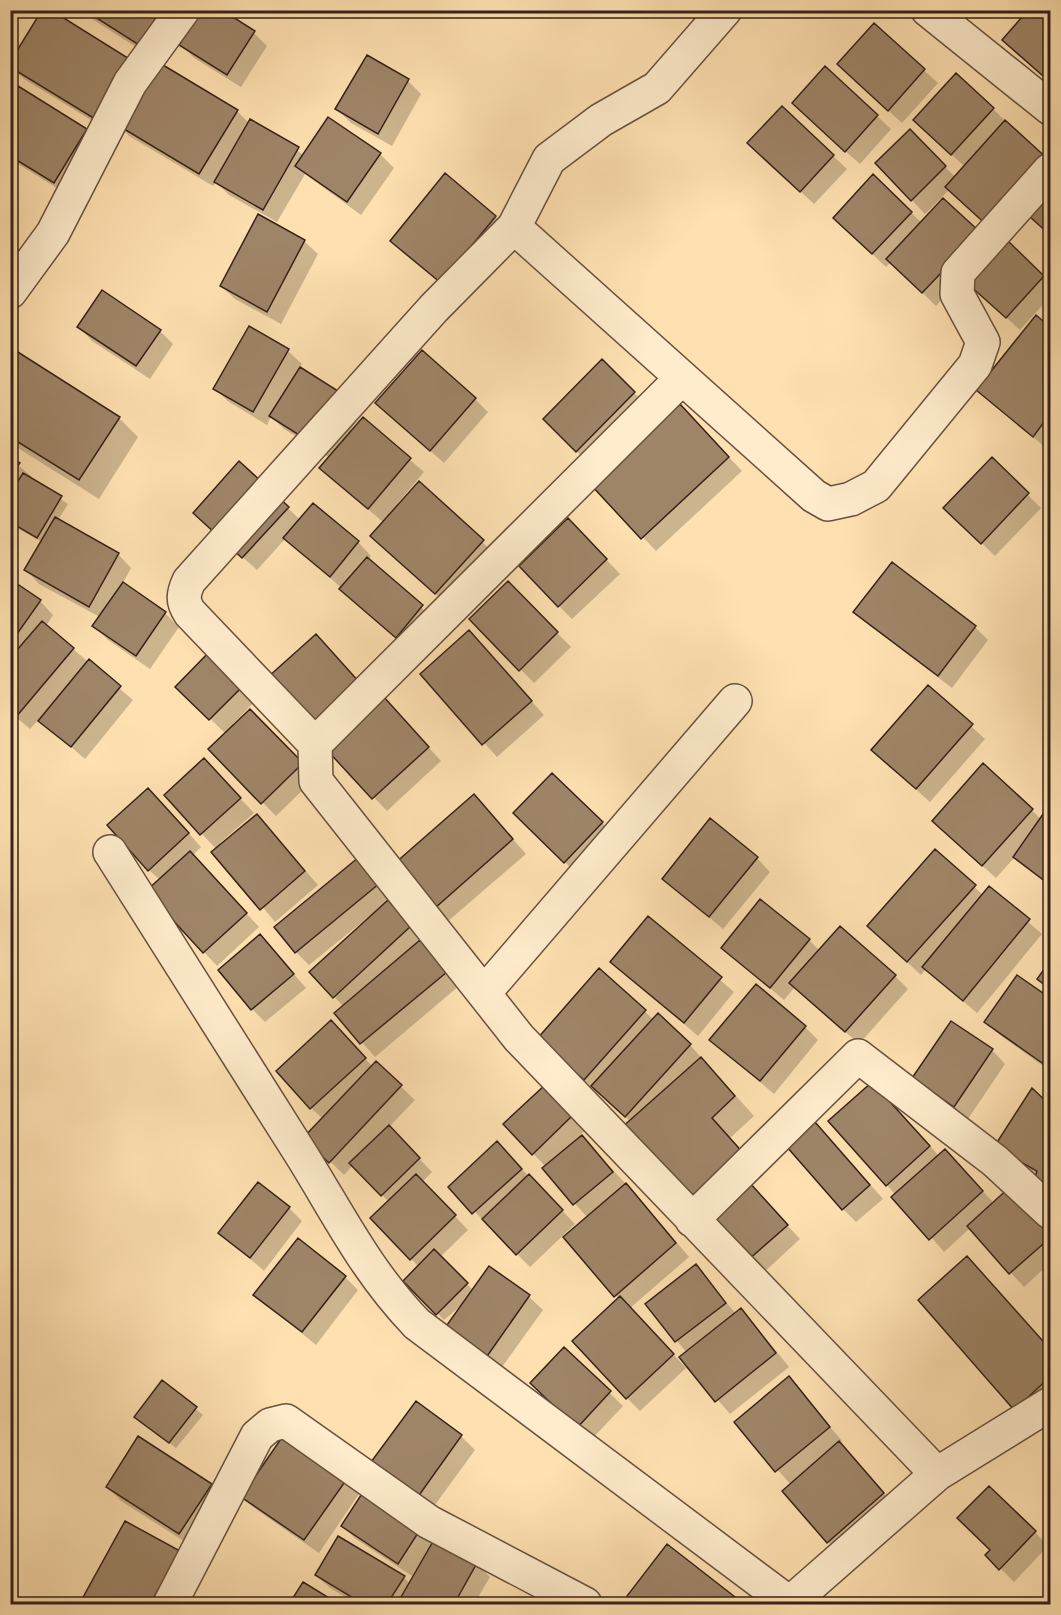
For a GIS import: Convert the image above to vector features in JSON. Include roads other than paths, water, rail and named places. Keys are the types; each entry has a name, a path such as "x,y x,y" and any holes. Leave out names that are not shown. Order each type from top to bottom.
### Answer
{"street":[{"path":"10,292 53,233 130,83 183,10"},
{"path":"725,10 657,88 601,120 549,159 514,227 395,352 189,581 184,592 184,604 315,744 316,781 519,1038 937,1474"},
{"path":"928,10 1050,108"},
{"path":"514,227 814,496 828,504 851,500 876,486 975,365 983,342 957,294 958,273 1050,170"},
{"path":"315,744 682,378"},
{"path":"484,993 735,701"},
{"path":"110,852 312,1172 344,1228 387,1293 417,1323 789,1604 937,1474 1050,1404"},
{"path":"693,1220 858,1056 995,1161 1050,1212"},
{"path":"170,1605 256,1436 270,1425 286,1421 429,1522 585,1605"}]}
